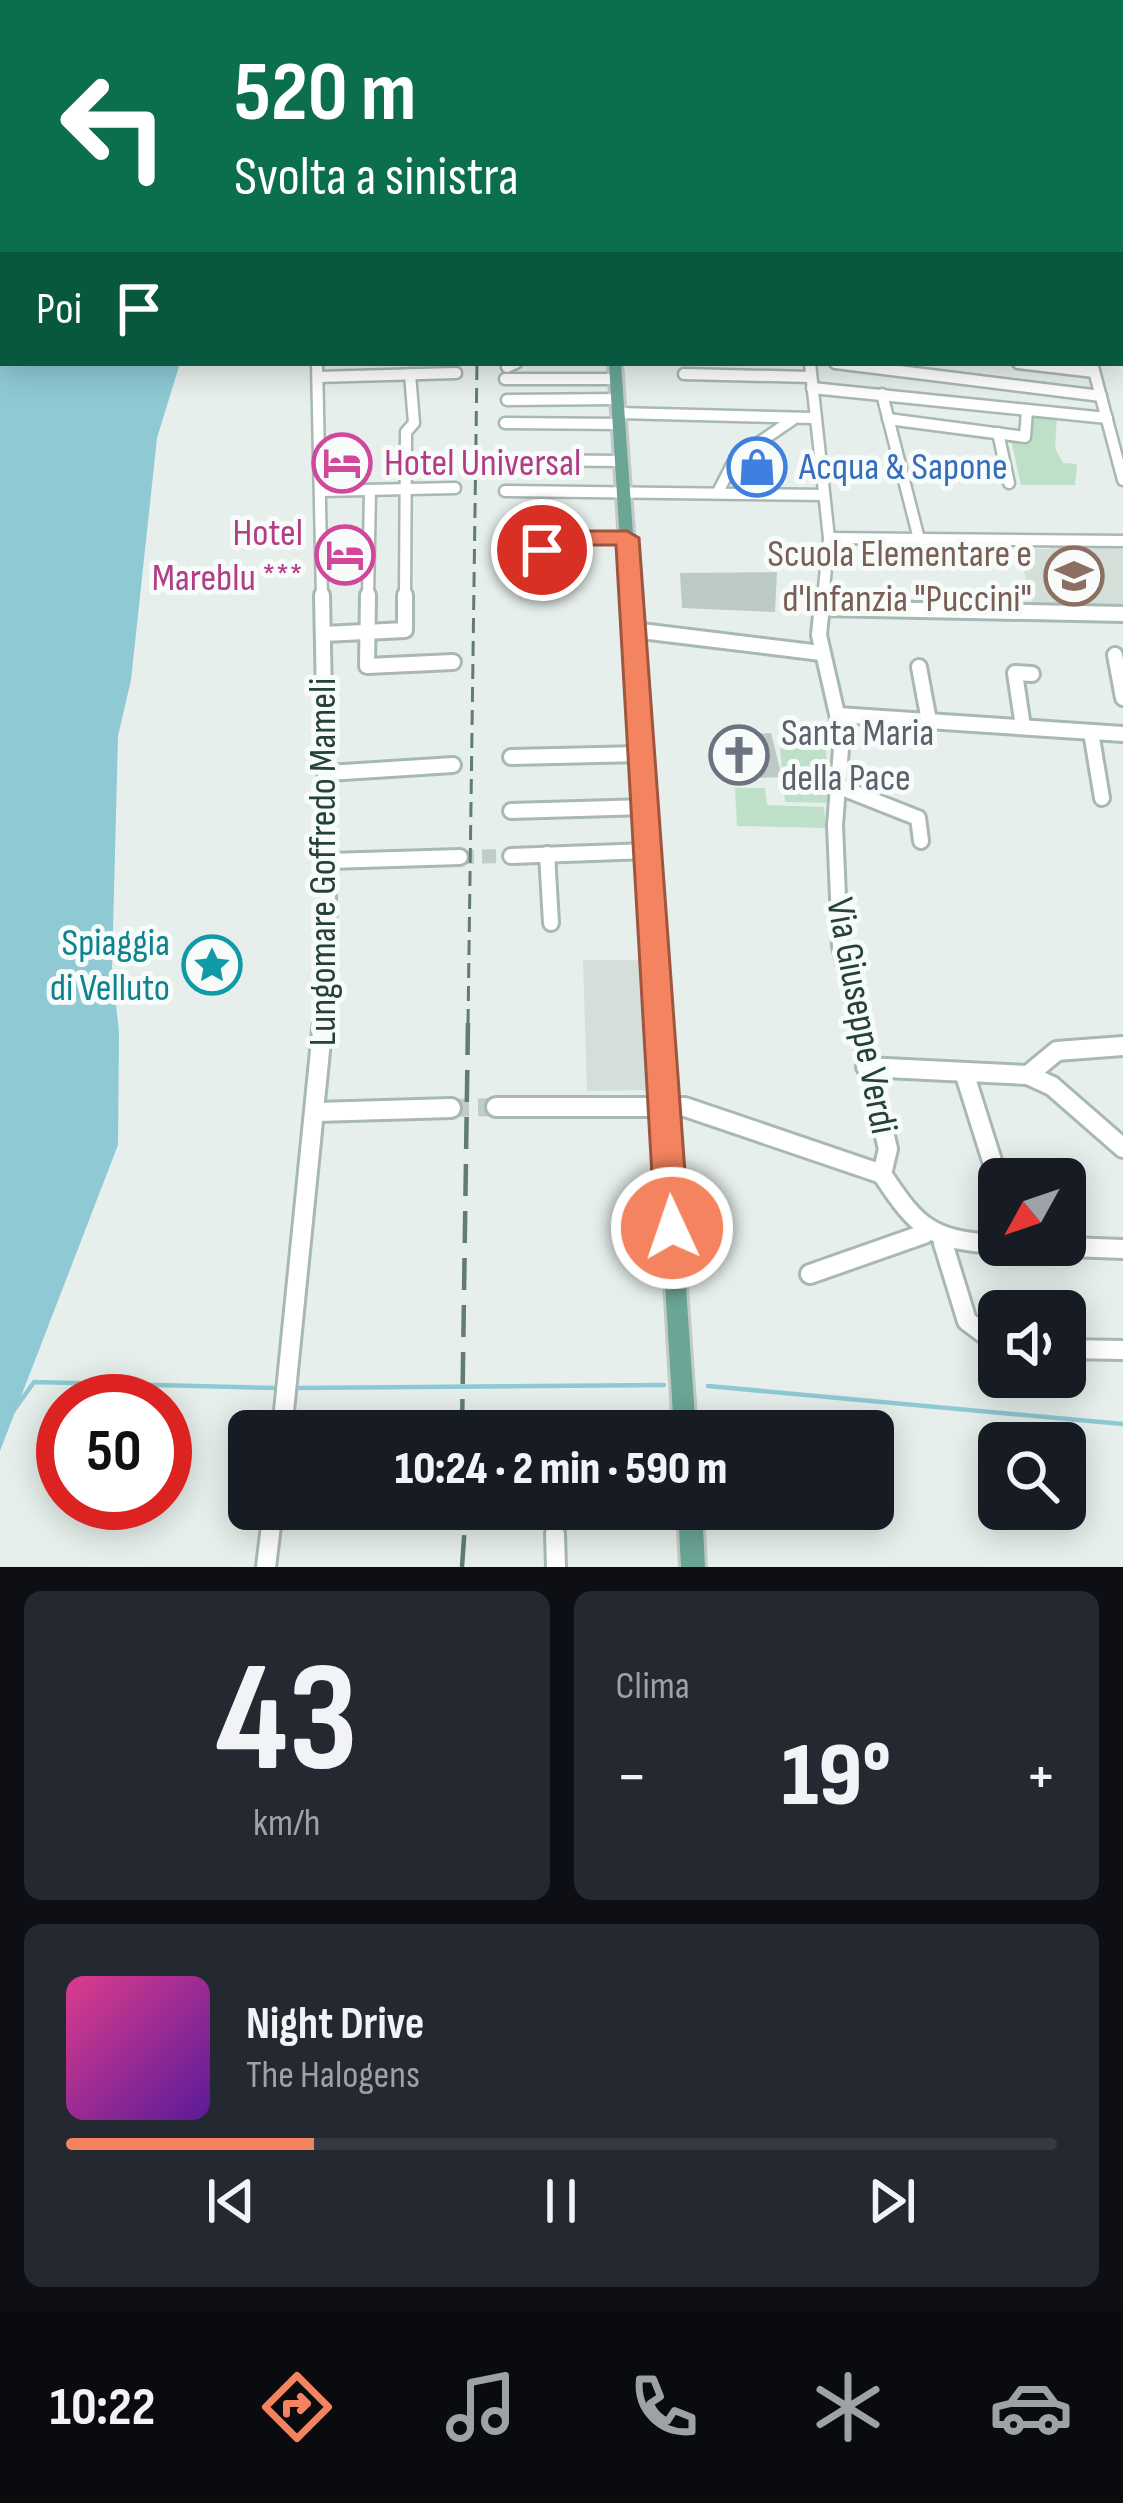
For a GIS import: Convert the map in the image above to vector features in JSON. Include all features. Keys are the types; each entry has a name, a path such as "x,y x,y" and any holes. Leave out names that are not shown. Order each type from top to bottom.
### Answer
{"main road":[{"path":"615,371 683,1410"},
{"path":"691,1530 693,1567"}],"street":[{"path":"859,366 1101,396"},
{"path":"1063,366 1093,368 1123,480"},
{"path":"317,370 456,374"},
{"name":"Lungomare Goffredo Mameli","path":"284,1410 329,956 317,370"},
{"path":"509,370 615,371"},
{"path":"323,634 405,630 406,432 414,423 410,374"},
{"path":"684,374 811,376 882,394 1107,418"},
{"name":"Via Giuseppe Verdi","path":"811,376 812,418 829,538 821,653 838,715 840,946 888,1149 882,1174"},
{"path":"882,394 920,539"},
{"path":"506,400 619,412 812,418"},
{"path":"888,419 1025,437 1027,410"},
{"path":"505,423 619,412"},
{"path":"718,492 735,459 792,420"},
{"path":"998,434 1009,483"},
{"path":"507,460 622,461"},
{"path":"321,491 455,488"},
{"path":"506,491 624,488 824,495"},
{"path":"370,490 368,666 453,662"},
{"path":"542,550 575,550 575,538 627,538"},
{"path":"829,538 1123,541"},
{"path":"823,608 1123,614"},
{"path":"633,630 821,653"},
{"path":"1115,655 1123,698"},
{"path":"919,667 928,721"},
{"path":"1023,727 1015,673 1032,674"},
{"path":"838,715 1123,734"},
{"path":"1091,732 1102,798"},
{"path":"511,757 642,754"},
{"path":"328,773 452,764"},
{"path":"837,786 918,818 921,841"},
{"path":"511,811 646,807"},
{"path":"511,856 649,851"},
{"path":"547,854 551,923"},
{"path":"329,861 460,857"},
{"path":"1028,1075 1046,1053 1062,1048 1123,1046"},
{"path":"866,1067 1028,1075 1052,1086 1123,1148"},
{"path":"964,1072 991,1158"},
{"path":"496,1108 685,1107 882,1174 924,1234 943,1243 978,1244"},
{"path":"317,1112 451,1108"},
{"path":"810,1274 924,1234"},
{"path":"943,1243 967,1321 978,1329"},
{"path":"1086,1248 1123,1249"},
{"path":"1086,1349 1123,1350"},
{"path":"266,1567 270,1530"},
{"path":"555,1534 556,1567"}],"shaded area":[{"name":"Scuola Elementare e d'Infanzia \"Puccini\"","path":"1051,544 1123,546 1123,610 1032,603 1018,549 1051,549"},
{"path":"583,960 643,960 651,1090 587,1091"}],"green space":[{"path":"1032,413 1057,416 1055,448 1063,463 1077,464 1075,485 1021,485 1011,440 1030,442"},
{"path":"779,735 824,736 832,803 785,802"},
{"path":"735,788 765,788 767,805 824,807 826,828 737,826"}],"water":[{"path":"0,366 179,366 157,438 131,680 118,736 112,967 119,1032 118,1145 0,1451"}],"building":[{"path":"777,572 775,612 682,608 680,573"},
{"name":"Santa Maria della Pace","path":"771,733 782,777 754,778 753,767 714,761 713,750 749,744 747,734"}],"waterway":[{"path":"12,1413 34,1382 278,1388"},
{"path":"294,1388 664,1385"},
{"path":"708,1386 1123,1424"}],"tunnel":[{"path":"460,857 511,856"},
{"path":"451,1108 496,1107"}],"railway":[{"path":"468,1024 477,366"},
{"path":"462,1410 468,1021"},
{"path":"462,1567 465,1530"}],"place":[{"name":"Hotel Universal","path":"342,463"},
{"name":"Acqua & Sapone","path":"757,467"},
{"name":"Hotel Mareblu ***","path":"345,555"},
{"name":"Scuola Elementare e d'Infanzia \"Puccini\"","path":"1074,576"},
{"name":"Santa Maria della Pace","path":"739,755"},
{"name":"Spiaggia di Velluto","path":"212,965"}],"route":[{"path":"542,550 575,550 575,538 627,538 672,1228"}]}
